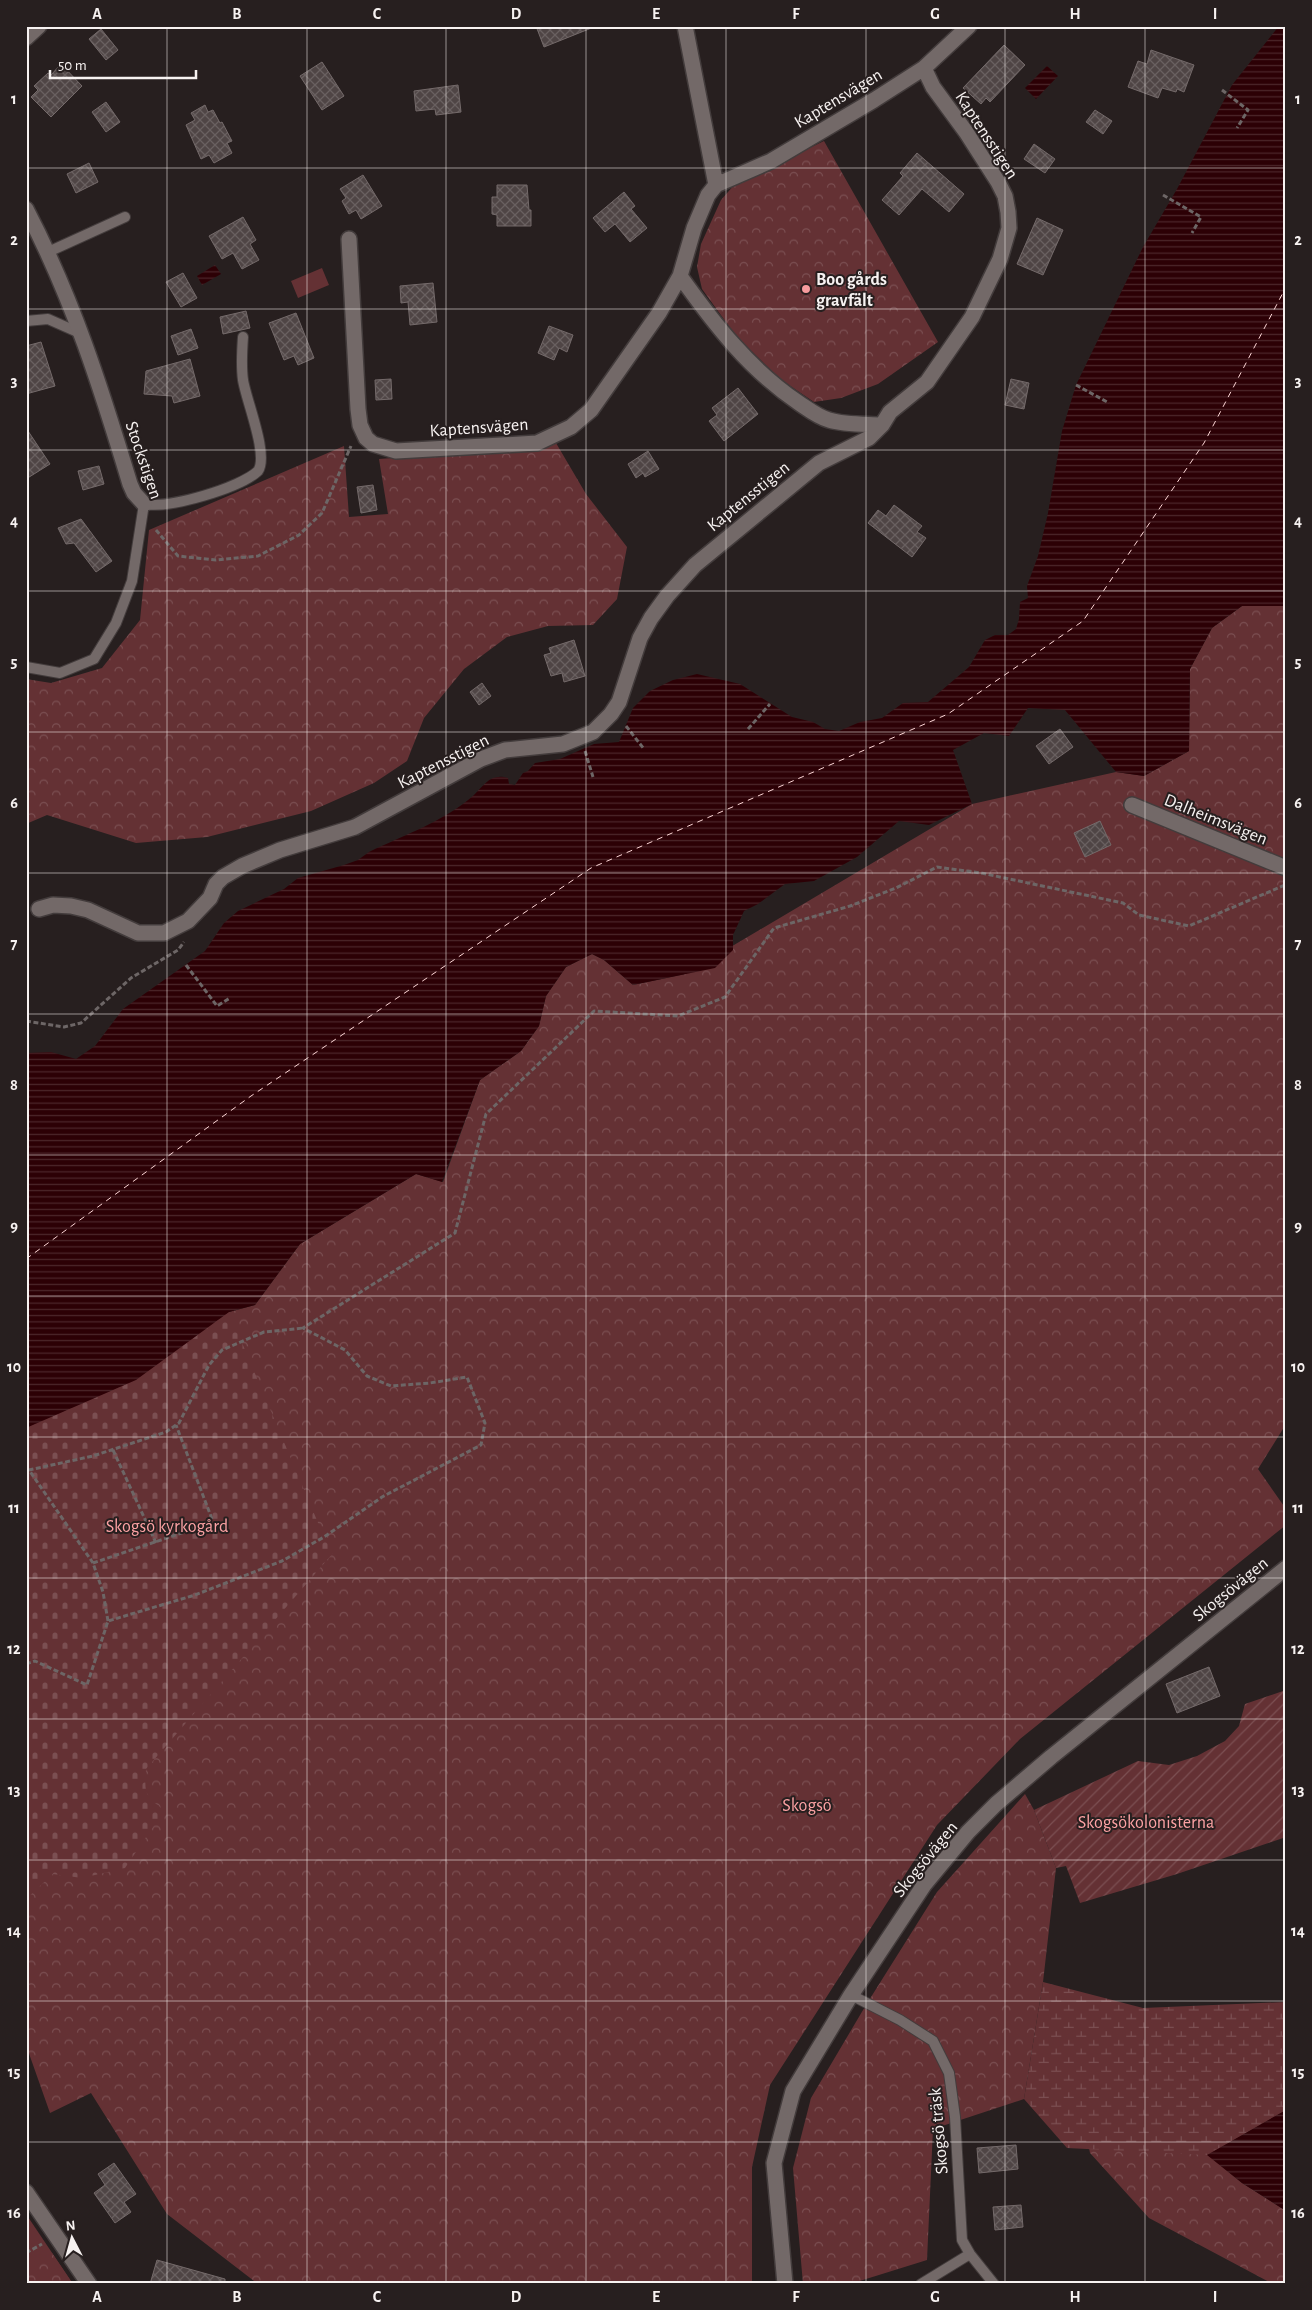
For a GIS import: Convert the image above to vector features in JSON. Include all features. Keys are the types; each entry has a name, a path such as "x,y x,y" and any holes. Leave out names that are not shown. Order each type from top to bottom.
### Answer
{"street":[{"path":"26,38 38,26"},
{"path":"685,26 716,185"},
{"name":"Kaptensvägen","path":"360,425 366,438 373,444 396,451 521,445 542,440 570,427 591,410 634,351 680,276 694,228 708,195 716,185 771,161 874,100 924,68 969,26"},
{"name":"Kaptensstigen","path":"39,908 53,905 71,906 88,910 138,934 164,933 188,921 210,898 216,884 223,877 242,866 280,850 355,828 481,759 505,750 563,744 593,732 612,714 619,702 640,638 667,596 694,565 819,462 869,438 882,425 890,412 928,382 972,317 1000,259 1009,228 1005,196 966,132 933,88 924,68"},
{"name":"Stockstigen","path":"26,209 48,252 82,334 130,484 134,493 144,504"},
{"path":"349,239 360,425"},
{"path":"680,276 719,330 754,366 811,412 829,420 882,425"},
{"name":"Dalheimsvägen","path":"1132,804 1286,868"},
{"name":"Skogsövägen","path":"786,2284 774,2163 793,2091 851,1995 924,1885 968,1832 996,1804 1051,1757 1286,1568"},
{"path":"26,2192 89,2284"}],"lane":[{"path":"48,252 125,217"},
{"path":"26,321 48,319 82,334"},
{"path":"144,504 171,504 192,499 255,474 261,467 260,450 242,378 243,337"},
{"name":"Stockstigen","path":"26,667 60,673 94,659 116,623 132,581 144,504"},
{"name":"Skogsö träsk","path":"851,1995 900,2020 933,2041 948,2073 955,2117 962,2240 970,2254 994,2284"},
{"path":"922,2284 970,2254"}],"path":[{"path":"1222,90 1248,110 1237,128"},
{"path":"1163,195 1201,217 1192,233"},
{"path":"1076,385 1109,403"},
{"path":"144,504 156,531 178,556 216,560 258,556 299,535 322,513 360,425"},
{"path":"748,729 770,704"},
{"path":"626,726 644,749"},
{"path":"584,748 593,777"},
{"path":"26,1664 35,1660 87,1685 108,1621 103,1592 93,1563 29,1470 113,1450 166,1432 179,1423 209,1366 222,1350 264,1332 303,1328 455,1233 486,1114 594,1011 678,1016 725,997 774,928 850,906 896,888 937,867 981,873 1019,883 1123,903 1140,915 1189,926 1286,885"},
{"path":"26,1021 64,1027 81,1023 131,978 178,950 190,935"},
{"path":"186,965 217,1006 230,998"},
{"path":"108,1621 196,1594 282,1561 324,1538 382,1497 481,1445 485,1423 466,1377 430,1383 391,1386 367,1376 345,1350 303,1328"},
{"path":"93,1563 205,1525 212,1519 176,1425"},
{"path":"113,1450 156,1543"}],"green space":[{"path":"824,141 938,342 878,384 841,398 814,402 780,379 736,336 702,289 697,267 701,244 721,200 735,184"},
{"path":"322,268 329,285 298,298 291,281"},
{"path":"556,443 586,494 627,547 617,599 593,625 548,626 507,637 464,669 424,718 407,761 374,783 311,811 207,837 136,843 47,815 26,824 26,679 51,683 102,668 140,620 149,530 344,446 349,517 388,514 379,459 542,447"},
{"name":"Skogsö","path":"1242,606 1286,606 1286,1424 1258,1469 1286,1509 1286,1525 1020,1739 937,1825 770,2085 752,2167 752,2284 258,2284 167,2214 91,2093 50,2113 26,2045 26,1428 229,1312 255,1305 300,1244 416,1174 443,1182 480,1080 521,1051 539,1026 546,996 566,967 592,954 604,960 633,985 685,974 972,804 1116,772 1144,776 1189,751 1190,669 1212,628"},
{"name":"Skogsö kyrkogård","path":"229,1312 324,1537 333,1553 146,1769 146,1791 150,1799 160,1807 161,1815 125,1868 82,1878 53,1874 26,1899 26,1428 136,1380"},
{"name":"Skogsökolonisterna","path":"1286,1690 1286,1837 1177,1874 1080,1903 1066,1866 1056,1868 1034,1810 1138,1761 1169,1765 1197,1756 1225,1741 1239,1726 1245,1704"},
{"path":"1025,1794 1034,1810 1056,1868 1043,1982 1024,2099 933,2129 927,2260 850,2284 803,2284 793,2168 811,2098 866,2005 937,1892"},
{"path":"1043,1982 1143,2008 1286,2002 1286,2110 1207,2155 1067,2148 1024,2099"},
{"path":"1286,2002 1286,2110 1208,2155 1242,2183 1286,2211 1286,2284 1273,2284 1149,2218 1090,2153 1078,2094"},
{"path":"26,2214 73,2284 26,2284"},
{"path":"52,2253 73,2284 26,2284 26,2261"}],"shaded area":[{"path":"1279,26 1286,26 1286,606 1242,606 1212,628 1190,669 1189,751 1144,776 1116,772 1065,710 1028,708 1009,736 984,733 953,750 972,804 929,825 899,821 857,857 814,881 785,884 758,904 744,911 733,935 733,950 715,968 633,985 604,960 592,954 566,967 546,996 539,1026 521,1051 480,1080 442,1182 416,1174 300,1244 255,1305 229,1312 136,1380 26,1428 26,1053 51,1052 76,1059 95,1046 123,1009 205,951 224,923 238,911 284,889 298,878 358,860 369,852 437,820 463,804 493,778 508,778 509,784 515,785 523,773 528,771 535,763 560,759 594,744 619,742 633,708 650,691 673,680 697,674 740,684 792,717 813,722 825,729 839,731 860,722 882,718 903,703 928,702 969,667 985,640 995,635 1008,635 1016,629 1019,619 1020,602 1028,598 1027,586 1038,556 1048,513 1062,431 1076,385 1143,247 1177,189 1232,85"},
{"path":"1047,66 1058,76 1036,99 1025,88"},
{"path":"215,265 221,274 202,285 197,276"},
{"path":"1286,2110 1286,2211 1242,2183 1207,2155"}],"building":[{"path":"536,26 593,26 594,27 544,47"},
{"path":"101,29 118,50 106,60 89,39"},
{"path":"1004,45 1025,65 990,102 986,98 981,104 963,88"},
{"path":"1151,50 1194,65 1184,92 1177,89 1176,92 1162,88 1158,98 1128,87 1138,61 1147,64"},
{"path":"322,62 344,96 322,110 300,76"},
{"path":"61,64 82,86 51,117 31,97 38,90 34,86 48,73 51,75"},
{"path":"458,85 461,112 436,115 435,109 416,111 414,91"},
{"path":"106,102 120,122 106,132 92,112"},
{"path":"205,105 208,112 213,110 220,123 222,122 232,141 227,143 232,153 214,163 209,155 201,159 186,125 195,120 191,113"},
{"path":"1095,110 1112,121 1103,134 1086,122"},
{"path":"1034,144 1055,159 1045,173 1024,159"},
{"path":"917,153 964,194 949,212 922,189 899,215 882,200 903,176 900,173"},
{"path":"89,163 98,182 76,193 67,174"},
{"path":"363,175 382,206 361,219 356,210 349,214 342,201 346,198 340,189"},
{"path":"497,185 527,185 529,210 531,210 531,226 497,226 497,215 492,214 492,197 497,197"},
{"path":"624,192 635,206 631,209 647,228 630,242 615,224 605,232 593,218"},
{"path":"243,217 256,240 250,244 259,260 242,269 233,253 222,259 209,236"},
{"path":"1037,218 1063,230 1043,275 1017,264"},
{"path":"183,273 197,298 181,307 166,282"},
{"path":"433,283 437,322 410,325 408,302 401,303 400,286"},
{"path":"246,311 250,328 223,334 220,317"},
{"path":"296,313 314,358 298,365 294,356 284,360 269,323"},
{"path":"549,326 573,335 567,352 559,348 554,360 538,353"},
{"path":"191,329 198,348 178,355 171,336"},
{"path":"41,342 55,386 26,394 26,346"},
{"path":"190,359 200,396 174,403 172,396 144,394 146,371"},
{"path":"391,379 392,399 376,400 375,380"},
{"path":"1011,379 1029,383 1024,409 1005,405"},
{"path":"738,388 758,414 724,441 709,421 717,415 712,408"},
{"path":"26,428 50,464 26,479"},
{"path":"648,451 659,469 645,477 643,473 636,478 628,464"},
{"path":"99,466 104,484 83,490 78,471"},
{"path":"373,485 377,510 361,513 357,487"},
{"path":"894,505 922,526 917,532 926,538 912,557 868,523 878,510 886,516"},
{"path":"81,519 112,561 96,572 74,543 66,544 58,528"},
{"path":"574,640 585,676 564,682 562,673 551,676 544,655 551,653 549,648"},
{"path":"482,683 491,696 479,705 470,692"},
{"path":"1060,729 1073,747 1049,764 1036,746"},
{"path":"1100,821 1111,845 1085,857 1074,833"},
{"path":"1209,1667 1220,1696 1177,1713 1166,1684"},
{"path":"1016,2145 1018,2169 979,2173 977,2148"},
{"path":"114,2163 136,2194 124,2202 131,2212 115,2223 94,2193 105,2185 98,2174"},
{"path":"1021,2205 1023,2227 995,2230 993,2207"},
{"path":"157,2260 225,2279 225,2284 150,2284"}],"ferry route":[{"path":"26,1259 251,1096 591,868 948,714 1083,621 1204,443 1286,287"}],"place":[{"name":"Boo gårds gravfält","path":"806,289"}]}
